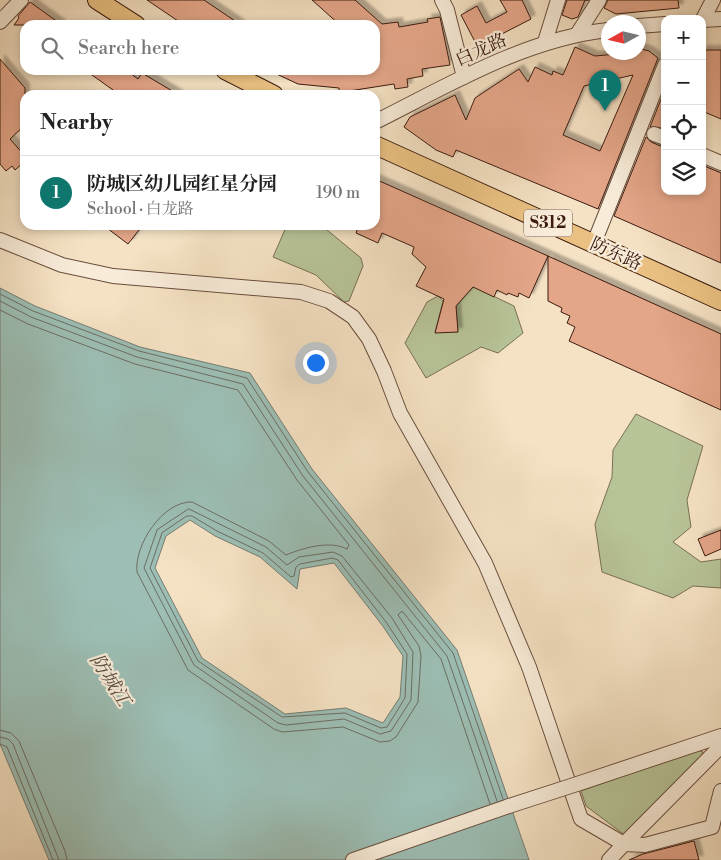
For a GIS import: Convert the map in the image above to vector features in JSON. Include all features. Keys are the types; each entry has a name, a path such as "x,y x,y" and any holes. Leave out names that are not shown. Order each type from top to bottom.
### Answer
{"main road":[{"path":"97,0 128,20"},
{"path":"234,75 264,90"},
{"name":"防东路","path":"380,147 721,301"}],"street":[{"path":"0,22 21,0"},
{"path":"442,0 448,10 464,77"},
{"path":"545,42 558,0"},
{"path":"578,33 600,0"},
{"path":"705,15 713,0"},
{"path":"706,20 721,19"},
{"path":"646,25 661,24"},
{"name":"白龙路","path":"380,119 464,77 545,42 578,33 601,31"},
{"path":"594,243 661,75"},
{"path":"706,157 721,163"},
{"path":"0,240 62,265 113,276 301,292 329,301 353,317 369,339 413,439 485,563 529,667 581,818 624,844 645,845 712,827 721,791"},
{"path":"353,860 721,736"},
{"path":"609,860 721,746"}],"green space":[{"path":"285,230 327,230 361,258 363,266 349,301 344,302 316,275 273,257"},
{"path":"484,275 489,294 514,306 523,333 498,353 481,347 426,378 405,343 427,302 438,296 443,301 435,332 458,332 456,306"},
{"path":"636,414 703,446 687,500 691,527 673,542 701,562 721,559 721,588 693,586 673,598 602,572 595,524 612,477 613,450"},
{"path":"698,750 703,752 701,757 626,836 586,806 581,791"}],"water":[{"name":"防城江","path":"0,288 35,306 140,347 250,373 312,469 457,650 529,860 49,860 0,744","holes":["190,520 215,536 260,557 297,589 300,569 334,563 382,625 403,656 400,697 383,723 346,708 285,714 202,658 155,568 166,536"]}],"building":[{"path":"147,0 204,0 234,20 177,20"},
{"path":"312,0 355,0 378,20 334,20"},
{"path":"500,0 522,0 531,19 494,38 500,48 483,57 461,15 477,6 486,23 507,12"},
{"path":"567,0 585,0 578,17 572,19 562,15"},
{"path":"608,0 678,0 679,8 616,14 604,8"},
{"path":"30,2 55,20 20,20 20,25 14,25 19,18 18,16"},
{"path":"440,17 450,65 422,69 423,76 407,79 408,87 395,89 394,84 355,90 339,90 339,88 298,84 279,75 380,75 380,22 382,24 398,22 399,27 428,22 427,19"},
{"path":"575,47 595,56 601,55 601,60 646,60 646,50 658,58 598,209 456,150 453,157 436,150 404,127 410,117 455,95 466,120 475,98 519,69 528,82 535,67 552,75 553,71 563,75","holes":["633,75 600,151 563,135 584,86"]},
{"path":"706,50 721,50 721,119 706,113"},
{"path":"0,59 25,90 20,90 20,130 10,139 20,150 20,166 15,170 12,166 6,171 0,164"},
{"path":"92,75 133,75 138,79 141,75 145,75 171,90 113,90"},
{"path":"661,99 661,128 650,127"},
{"path":"646,137 651,142 661,146 661,195 706,195 706,167 721,173 721,263 614,216"},
{"path":"380,181 548,256 529,298 519,293 518,297 508,293 507,295 497,290 494,297 473,287 456,306 458,332 435,333 444,299 416,286 426,267 412,254 414,247 382,233 378,243 356,233 357,230 380,230"},
{"path":"110,230 139,230 128,244"},
{"path":"548,256 721,334 721,410 569,341 575,327 567,323 570,316 561,312 562,308 548,301"},
{"path":"721,530 721,549 705,556 698,539"},
{"path":"694,841 699,860 629,860 643,854"}],"place":[{"name":"防城区幼儿园红星分园","path":"605,111"}]}
